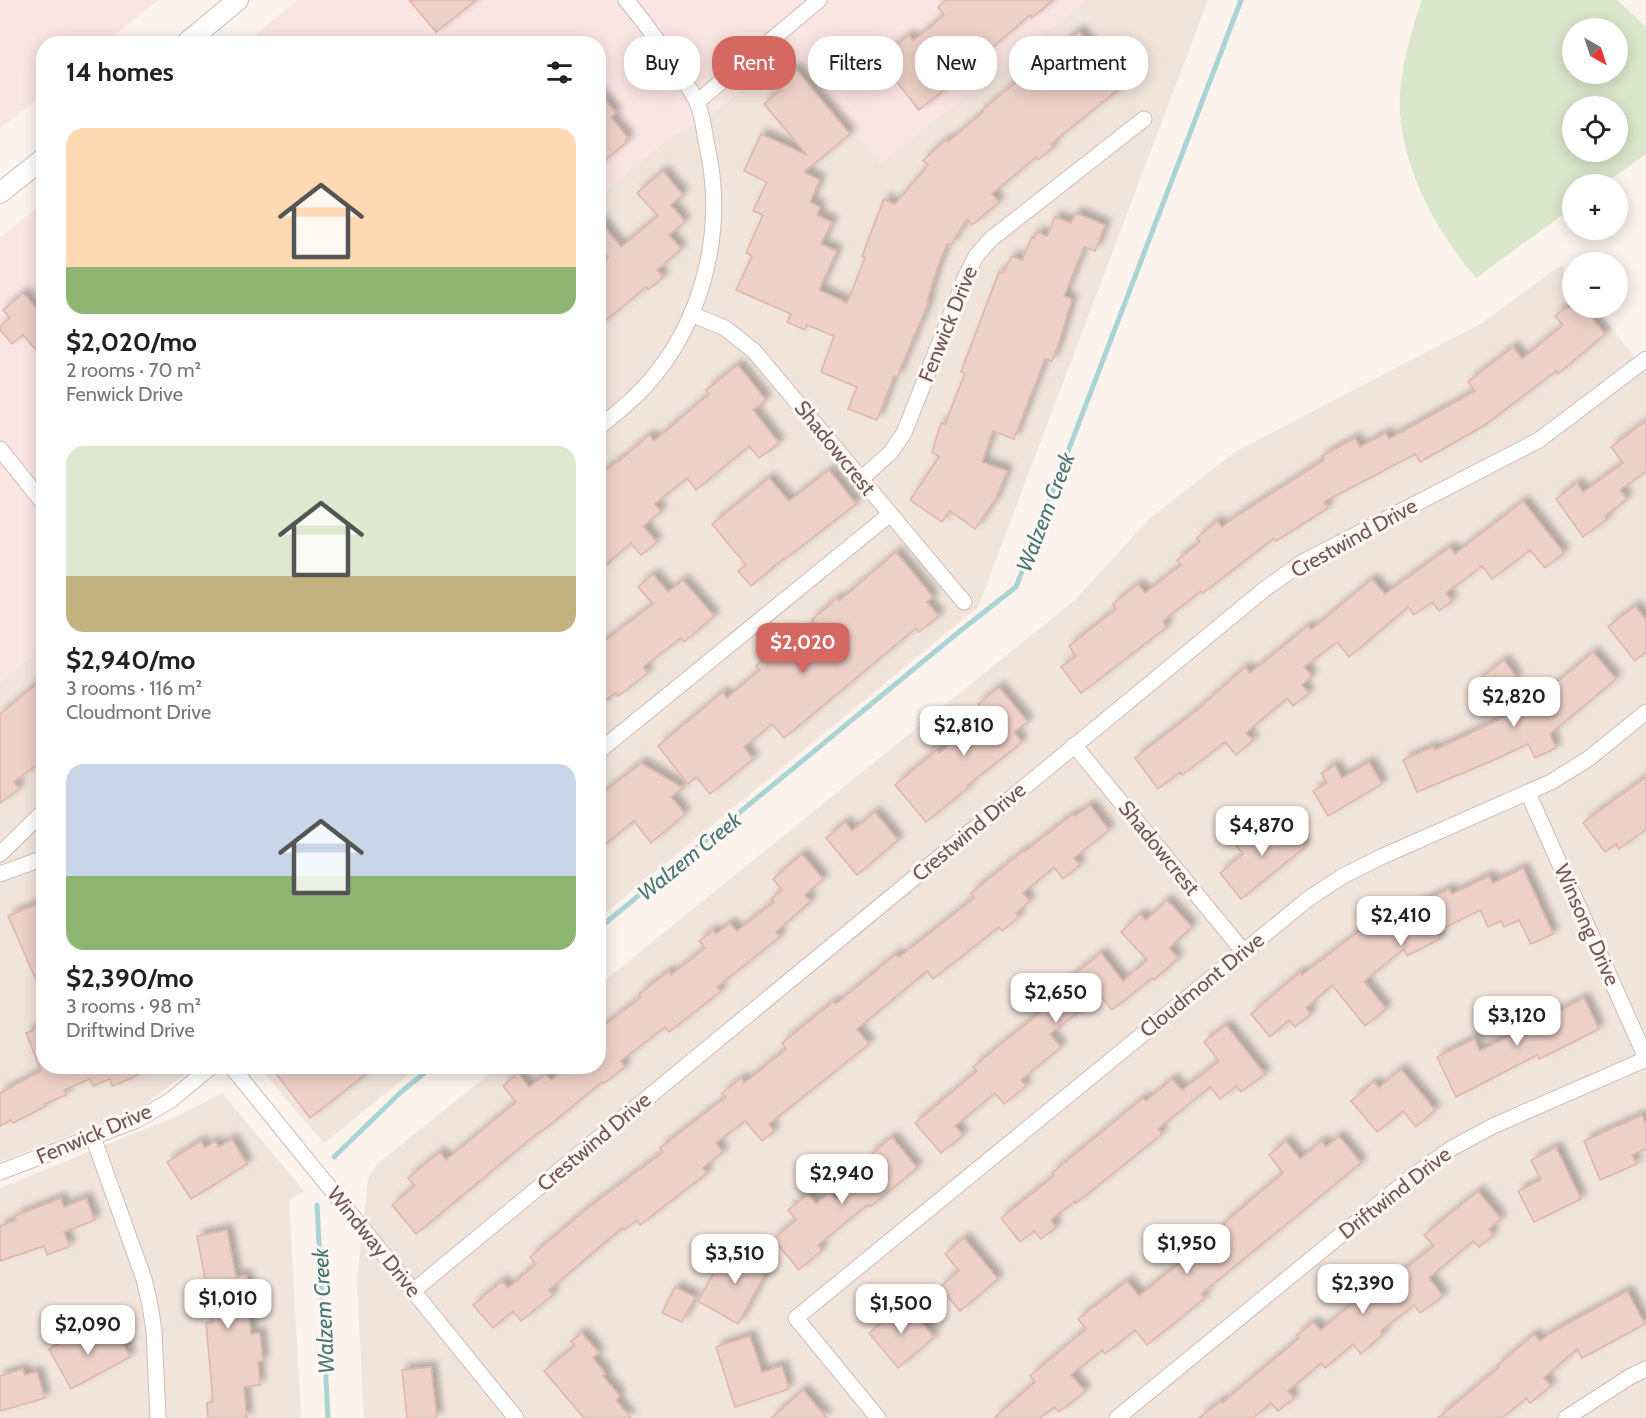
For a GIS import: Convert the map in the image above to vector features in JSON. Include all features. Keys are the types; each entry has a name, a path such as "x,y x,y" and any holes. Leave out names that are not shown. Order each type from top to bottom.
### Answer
{"main road":[{"path":"195,36 238,0"},
{"path":"0,193 36,164"}],"street":[{"path":"606,421 636,396 671,352 691,314 705,274 714,219 711,163 697,102 660,42 626,0"},
{"path":"697,102 819,0"},
{"name":"Fenwick Drive","path":"860,480 891,452 904,433 976,256 991,239 1144,119"},
{"name":"Shadowcrest","path":"691,314 725,328 754,351 964,602"},
{"name":"Crestwind Drive","path":"413,1292 1266,588 1303,562 1539,440 1646,359"},
{"path":"0,449 36,494"},
{"path":"606,745 890,514"},
{"name":"Cloudmont Drive","path":"878,1418 796,1318 1308,899 1343,876 1381,857 1551,782 1588,759 1646,712"},
{"name":"Shadowcrest","path":"1074,745 1243,951"},
{"name":"Winsong Drive","path":"1528,793 1646,1058"},
{"path":"0,854 36,818"},
{"path":"0,874 36,861"},
{"name":"Driftwind Drive","path":"1117,1418 1414,1174 1452,1148 1493,1126 1646,1058"},
{"name":"Fenwick Drive","path":"0,1172 137,1120 171,1100 202,1074"},
{"name":"Windway Drive","path":"237,1074 516,1418"},
{"path":"93,1137 144,1279 154,1331 158,1418"},
{"path":"1566,1418 1631,1376 1646,1369"}],"shaded area":[{"path":"0,0 158,0 114,36 36,36 36,100 0,129"},
{"path":"298,0 1087,0 1042,36 1009,36 1009,62 997,71 997,36 915,36 915,90 973,90 880,164 820,90 903,90 903,36 808,36 808,75 796,60 796,36 712,36 712,90 741,90 712,114 668,139 606,190 606,36 254,36"},
{"path":"1087,0 1208,0 978,607 606,912 606,190 668,139 712,114 741,90 796,90 796,60 808,74 808,90 821,90 880,163 973,90 997,90 997,71 1009,61 1009,90 1148,90 1148,36 1041,36"},
{"path":"36,209 36,653 0,683 0,238"},
{"path":"1561,265 1562,318 1603,318 1646,371 1646,1418 364,1418 357,1280 368,1179 377,1164 489,1074 606,1074 606,979 1075,600 1150,518 1235,452 1482,323"},
{"path":"36,653 36,1074 185,1074 140,1108 0,1162 0,683"},
{"path":"265,1074 409,1074 324,1143"},
{"path":"222,1093 304,1191 289,1200 301,1418 0,1418 0,1188 182,1114"}],"green space":[{"path":"1422,0 1617,0 1646,27 1646,154 1618,174 1562,174 1562,215 1476,278 1448,242 1436,222 1425,202 1408,158 1403,136 1400,99 1409,41"}],"building":[{"path":"409,0 476,0 436,32"},
{"path":"946,0 1053,0 1032,18 1030,15 997,43 997,36 919,36 944,15 938,7"},
{"path":"1079,31 1083,36 1073,36"},
{"path":"909,35 913,41 915,39 915,90 944,90 919,110 903,90 903,40"},
{"path":"796,69 808,84 808,90 813,90 850,134 804,172 820,180 810,202 820,207 817,215 832,222 821,244 837,251 819,290 847,303 865,258 862,256 884,199 895,204 928,165 923,160 947,139 948,142 983,112 981,111 1009,88 1009,90 1118,90 1051,144 1053,147 1038,160 1036,157 992,194 999,202 972,225 967,219 951,245 947,244 937,269 927,301 929,301 897,377 894,376 877,420 848,409 857,387 821,372 834,336 807,325 805,330 787,322 791,314 736,290 752,256 746,253 763,215 753,211 767,182 744,171 761,134 807,155 764,104 781,90 796,90"},
{"path":"606,101 616,113 611,117 628,138 625,140 627,142 606,159"},
{"path":"663,171 683,195 671,205 685,222 669,235 681,249 657,270 663,277 648,290 646,287 606,320 606,258 608,257 606,255 606,229 621,247 658,216 637,193"},
{"path":"1076,213 1105,225 1095,251 1084,247 1064,296 1072,299 1060,340 1052,361 1045,359 1014,439 993,431 982,462 1007,471 996,498 975,529 950,511 942,522 910,500 939,457 932,452 941,423 945,424 965,373 961,372 999,272 1003,273 1012,256 1022,260 1032,237 1034,238 1037,232 1047,236 1055,217 1071,223"},
{"path":"23,293 36,308 36,350 23,335 12,344 0,330 0,326 10,318 3,310"},
{"path":"1562,310 1562,318 1591,318 1605,334 1558,374 1556,371 1485,425 1420,462 1415,454 1324,502 1328,508 1276,541 1274,538 1203,593 1201,591 1163,621 1167,627 1081,693 1061,667 1076,656 1069,646 1116,609 1113,604 1138,584 1145,593 1181,565 1177,560 1200,542 1197,538 1217,521 1222,527 1324,460 1322,456 1355,438 1360,447 1386,433 1389,439 1475,391 1468,382 1513,347 1522,359 1563,325 1555,316"},
{"path":"738,365 766,400 753,410 779,443 759,458 749,446 696,490 687,478 655,504 661,512 643,526 657,542 641,555 631,543 606,564 606,470 649,435 654,441 709,394 706,390"},
{"path":"1646,421 1646,471 1620,490 1627,499 1605,516 1607,519 1583,537 1556,499 1577,483 1583,492 1623,463 1611,447"},
{"path":"829,470 856,504 751,586 738,571 746,565 712,524 769,478 789,501"},
{"path":"1523,501 1564,553 1545,568 1530,550 1492,579 1482,566 1446,593 1452,601 1439,611 1432,602 1414,615 1408,607 1349,657 1337,642 1304,667 1312,676 1302,685 1309,693 1293,706 1287,698 1246,733 1253,740 1236,755 1225,742 1182,775 1180,772 1158,789 1135,758 1197,710 1245,667 1250,673 1308,626 1311,630 1372,579 1385,594 1450,547 1455,554"},
{"path":"896,552 933,597 927,602 939,616 919,632 916,628 784,738 772,724 744,747 753,759 710,794 696,777 688,784 658,746 723,692 727,698 760,670 756,666 780,645 783,649 814,623 812,620 837,598 839,601"},
{"path":"653,574 668,592 683,580 714,616 684,642 681,638 643,667 648,673 618,696 615,693 606,700 606,640 653,604 638,587"},
{"path":"1635,606 1646,620 1646,652 1635,661 1608,627"},
{"path":"1593,652 1616,679 1550,734 1556,748 1535,758 1528,744 1417,792 1403,760 1433,747 1435,750 1549,696 1545,692"},
{"path":"1504,660 1517,678 1489,699 1476,682"},
{"path":"36,685 36,765 14,782 19,789 0,803 0,714"},
{"path":"999,687 1028,722 1014,732 1022,742 926,822 895,785 937,750 939,753 986,714 978,704"},
{"path":"1369,762 1382,784 1328,816 1313,791 1327,783 1321,773 1335,765 1342,778"},
{"path":"641,763 683,788 671,797 685,814 651,843 634,821 606,844 606,791"},
{"path":"1646,777 1646,829 1619,849 1616,844 1605,852 1583,823"},
{"path":"1090,805 1109,830 1074,858 1080,865 1063,879 1054,867 1023,893 1030,901 1016,913 1019,917 1002,931 999,927 933,979 927,971 857,1029 869,1044 769,1124 774,1131 762,1141 745,1121 716,1143 723,1152 703,1168 707,1173 640,1225 637,1220 624,1230 622,1228 549,1290 553,1295 521,1321 513,1311 493,1328 473,1305 502,1281 508,1288 536,1264 530,1257 589,1207 663,1152 660,1148 726,1097 722,1093 741,1078 744,1083 786,1049 782,1043 834,1001 836,1004 896,954 899,957 974,898 971,893 1023,851 1073,814 1075,816"},
{"path":"875,812 898,840 857,875 826,838 845,822 852,831"},
{"path":"1269,820 1275,828 1284,821 1305,847 1241,899 1220,873 1243,854 1236,846"},
{"path":"802,854 823,879 805,895 811,901 776,932 780,937 717,987 721,991 669,1032 665,1027 621,1061 625,1067 604,1083 602,1082 540,1131 416,1234 392,1205 415,1186 408,1178 440,1152 446,1160 516,1102 503,1086 517,1074 529,1087 545,1074 551,1080 558,1074 606,1074 606,1024 641,997 639,994 669,971 671,975 705,948 699,941 713,930 716,934 730,923 737,931 774,902 771,899 782,890 773,879"},
{"path":"1523,868 1553,934 1531,944 1519,920 1504,927 1501,921 1488,927 1480,910 1436,932 1440,939 1407,956 1404,949 1364,981 1386,1009 1365,1026 1332,985 1306,1008 1311,1014 1295,1027 1289,1020 1270,1037 1251,1014 1300,972 1302,975 1371,922 1374,926 1449,889 1452,894 1489,876 1493,883"},
{"path":"1167,900 1192,927 1169,948 1178,958 1154,980 1152,978 1112,1010 1100,995 1050,1034 1061,1047 1021,1080 1026,1086 1004,1104 995,1093 955,1126 963,1135 941,1153 915,1123 977,1071 973,1067 1055,1000 1050,994 1101,953 1123,981 1147,960 1121,932 1140,914 1146,920"},
{"path":"36,904 36,980 8,916"},
{"path":"1584,998 1599,1029 1539,1059 1537,1055 1456,1097 1437,1057 1474,1039 1480,1051 1524,1028 1520,1020 1539,1011 1543,1019"},
{"path":"1226,1025 1265,1074 1241,1092 1236,1086 1220,1099 1210,1087 1158,1129 1162,1134 1076,1203 1075,1201 1051,1220 1056,1227 1041,1239 1034,1231 1020,1242 1001,1218 1054,1176 1052,1173 1143,1098 1146,1101 1172,1079 1182,1090 1219,1061 1204,1042"},
{"path":"36,1029 36,1058 26,1033"},
{"path":"1401,1069 1435,1110 1416,1127 1403,1111 1377,1132 1351,1101 1374,1082 1379,1088"},
{"path":"36,1074 138,1074 112,1086 110,1079 93,1086 90,1079 64,1090 66,1095 45,1104 46,1106 13,1123 11,1120 0,1126 0,1093"},
{"path":"276,1074 366,1074 310,1118"},
{"path":"1642,1115 1646,1124 1646,1149 1632,1155 1637,1164 1600,1180 1584,1141"},
{"path":"1339,1136 1361,1163 1201,1294 1205,1298 1147,1345 1135,1330 1105,1354 1102,1350 1071,1375 1085,1391 1059,1412 1054,1407 1040,1418 994,1418 1035,1382 1030,1376 1086,1329 1078,1319 1127,1281 1139,1296 1225,1225 1224,1223 1283,1173 1269,1155 1286,1141 1300,1159 1322,1141 1326,1147"},
{"path":"892,1137 917,1168 870,1207 868,1204 818,1245 822,1250 799,1270 773,1239 796,1220 788,1210 808,1194 816,1204 830,1192 836,1200 877,1167 869,1156"},
{"path":"232,1139 247,1164 191,1199 167,1162 201,1141 205,1148 215,1141 219,1147"},
{"path":"1556,1147 1581,1199 1534,1222 1518,1191 1541,1180 1531,1160"},
{"path":"1478,1191 1501,1219 1489,1229 1493,1235 1479,1247 1473,1241 1429,1278 1443,1296 1420,1313 1414,1305 1381,1331 1383,1334 1361,1354 1353,1344 1325,1368 1321,1363 1288,1391 1294,1398 1278,1411 1271,1403 1253,1418 1199,1418 1221,1401 1222,1403 1299,1338 1297,1335 1313,1322 1321,1330 1355,1301 1359,1305 1434,1246 1424,1235"},
{"path":"61,1198 64,1207 86,1198 95,1220 64,1232 70,1246 47,1255 44,1246 0,1261 0,1226 16,1220 15,1216"},
{"path":"227,1230 236,1277 246,1275 250,1295 247,1295 251,1334 260,1333 263,1361 258,1362 260,1385 244,1387 247,1418 208,1418 207,1403 213,1402 206,1323 213,1322 197,1236"},
{"path":"964,1238 998,1279 960,1311 940,1287 959,1271 945,1254"},
{"path":"742,1246 771,1263 738,1324 698,1301 718,1266 727,1271"},
{"path":"675,1287 695,1297 682,1322 662,1313"},
{"path":"1627,1291 1645,1324 1582,1358 1577,1349 1544,1378 1551,1386 1530,1403 1526,1398 1502,1418 1438,1418 1534,1334 1540,1341"},
{"path":"905,1303 934,1337 898,1368 869,1333"},
{"path":"90,1327 98,1341 116,1331 130,1357 71,1389 49,1349"},
{"path":"582,1333 599,1353 593,1358 606,1374 603,1376 620,1396 616,1400 631,1418 584,1418 544,1371 575,1346 571,1341"},
{"path":"750,1336 762,1372 782,1366 789,1389 735,1407 716,1347"},
{"path":"431,1367 437,1418 407,1418 402,1370"},
{"path":"23,1369 25,1375 37,1372 45,1398 0,1411 0,1376"},
{"path":"803,1390 827,1418 771,1418"}],"waterway":[{"name":"Walzem Creek","path":"606,922 1016,587 1241,0"},
{"name":"Walzem Creek","path":"334,1157 401,1092 423,1074"},
{"name":"Walzem Creek","path":"317,1205 328,1418"}]}
